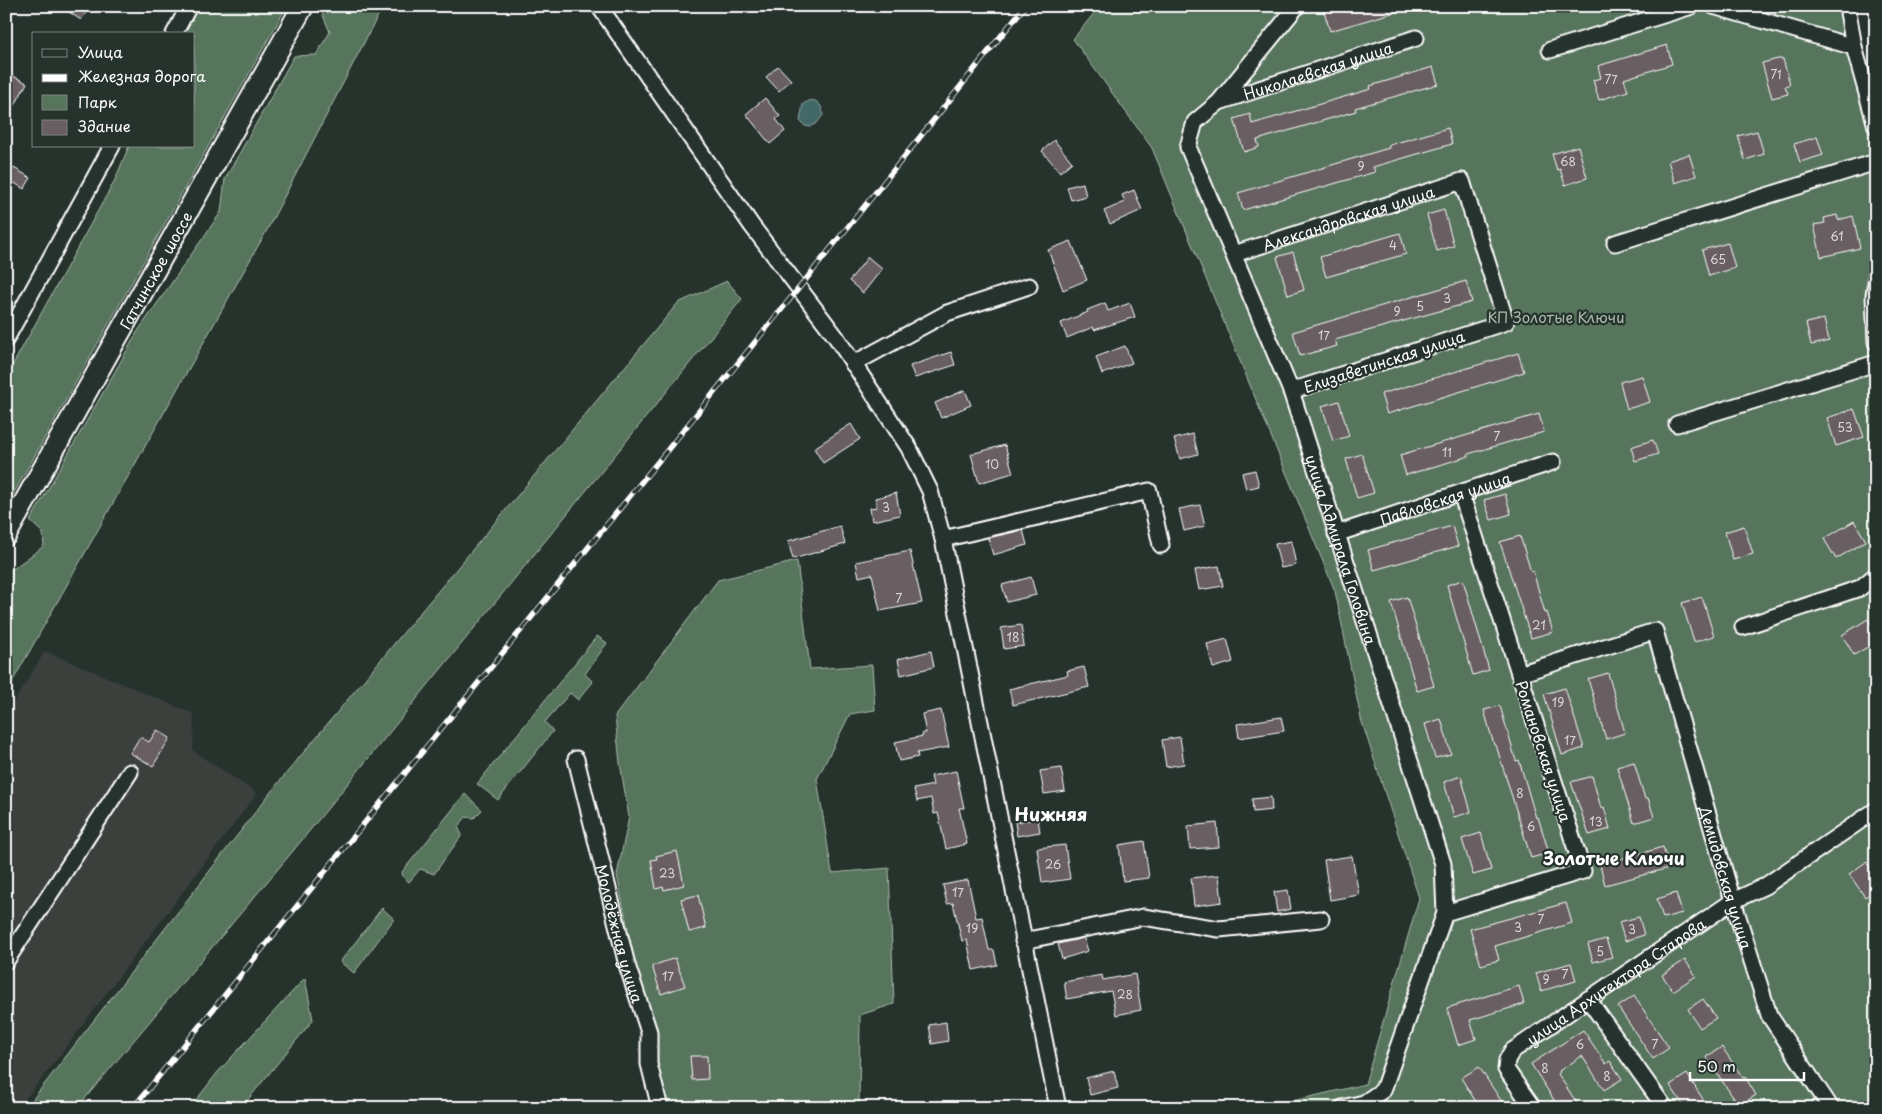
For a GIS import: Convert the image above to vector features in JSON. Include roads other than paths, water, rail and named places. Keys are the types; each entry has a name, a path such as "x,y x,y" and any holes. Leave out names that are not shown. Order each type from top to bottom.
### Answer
{"main road":[{"name":"Гатчинское шоссе","path":"6,535 303,6"}],"street":[{"path":"175,32 189,6"},
{"path":"600,6 752,226 836,337 909,448 930,491 943,539 1058,1108"},
{"name":"улица Адмирала Головина","path":"1298,6 1219,102 1195,122 1188,148 1291,392 1443,864 1445,913 1383,1090 1364,1103 1342,1108"},
{"path":"1550,50 1692,6"},
{"path":"1713,6 1854,47"},
{"path":"1847,6 1854,47 1876,126"},
{"name":"Николаевская улица","path":"1219,102 1416,38"},
{"path":"6,339 111,148"},
{"path":"1615,243 1876,162"},
{"name":"Александровская улица","path":"1234,254 1462,181 1506,322"},
{"path":"1876,284 1874,296 1876,342"},
{"path":"853,364 947,313 1029,286"},
{"name":"Елизаветинская улица","path":"1291,392 1506,322"},
{"path":"1677,424 1876,363"},
{"name":"Павловская улица","path":"1336,534 1553,462"},
{"path":"943,539 1148,491 1161,545"},
{"name":"Романовская улица","path":"1445,913 1583,871 1461,493"},
{"path":"1743,627 1860,588 1876,575"},
{"name":"Демидовская улица","path":"1519,674 1655,631 1733,901 1769,1015 1831,1108"},
{"name":"Молодёжная улица","path":"576,759 628,964 649,1032 649,1064 660,1108"},
{"path":"6,961 130,772"},
{"name":"улица Архитектора Старова","path":"1532,1108 1506,1069 1507,1060 1512,1051 1733,901 1765,886 1876,810"},
{"path":"1023,941 1143,917 1219,928 1321,919"},
{"path":"1588,999 1664,1108"}],"water":[{"path":"811,100 820,105 823,115 817,123 810,127 805,126 800,121 803,104"}],"railway":[{"path":"133,1108 799,288 1025,6"}],"district":[{"name":"Нижняя","path":"1051,813"},
{"name":"Золотые Ключи","path":"1614,857"}],"park label":[{"name":"КП Золотые Ключи","path":"1556,316"}]}
